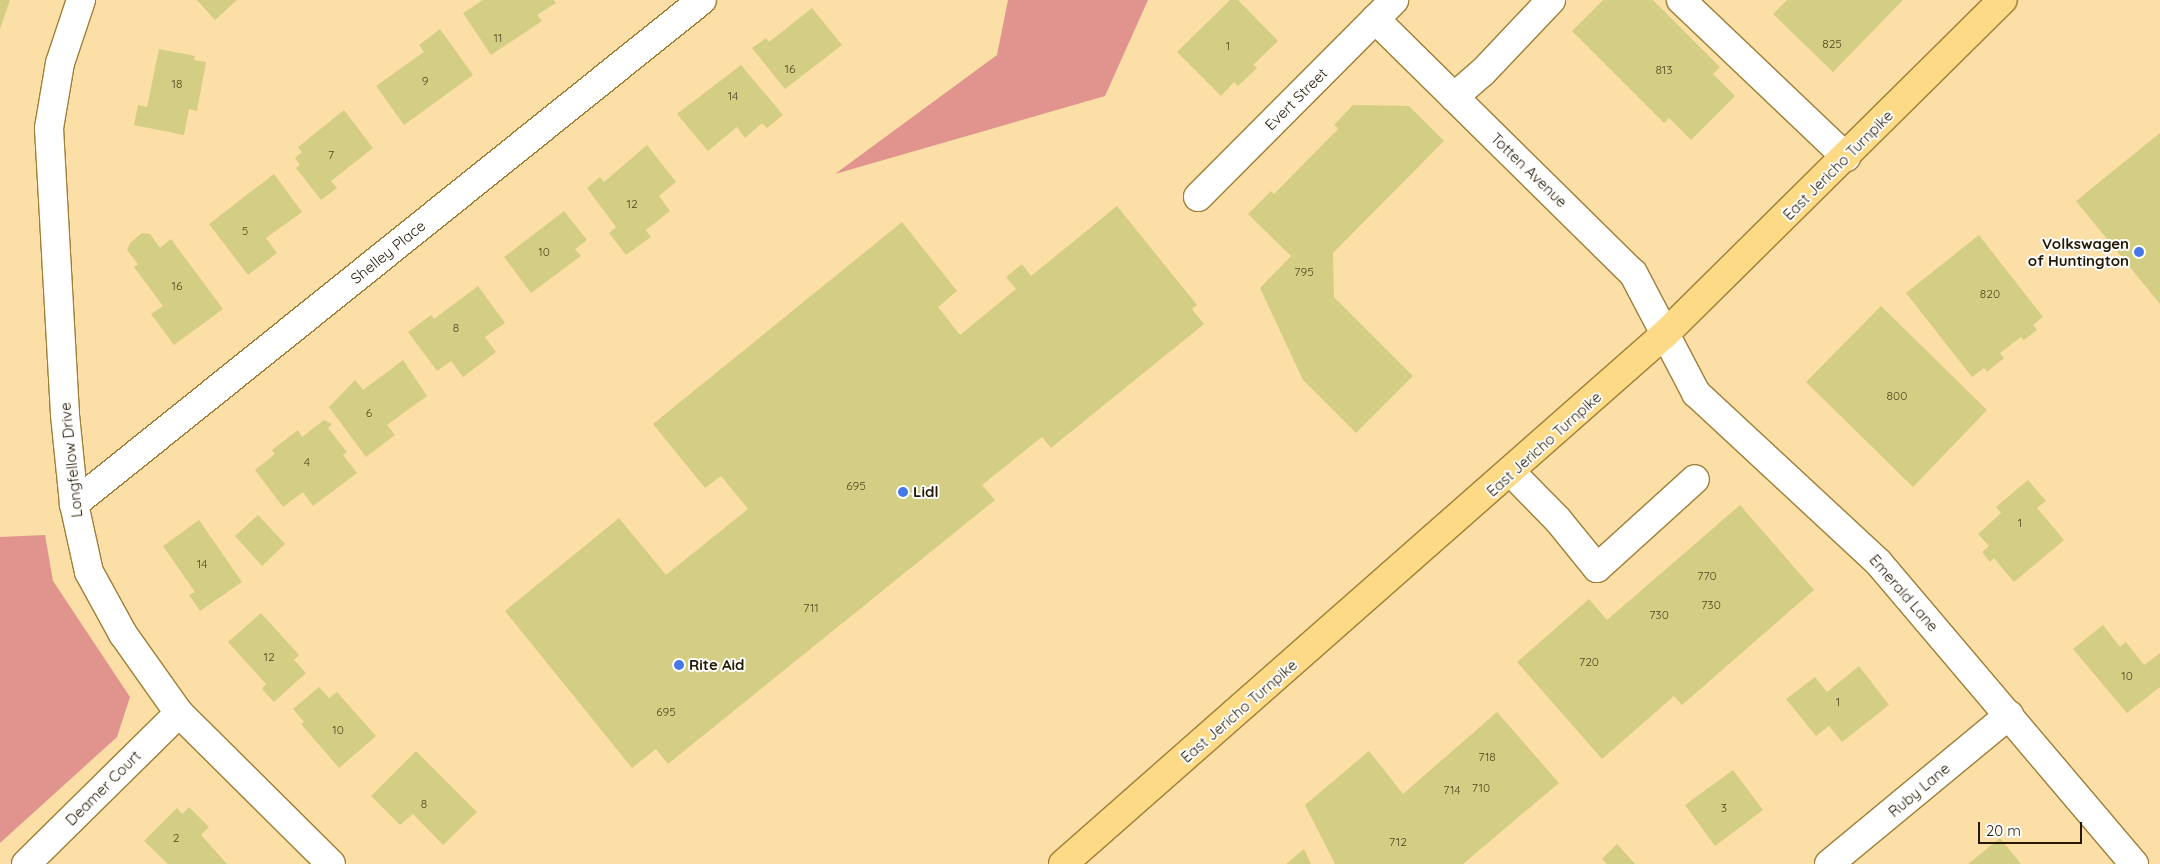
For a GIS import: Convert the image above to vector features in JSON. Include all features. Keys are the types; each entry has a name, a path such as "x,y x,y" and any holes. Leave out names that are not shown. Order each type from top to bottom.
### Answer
{"main road":[{"name":"East Jericho Turnpike","path":"1063,864 1511,472 1665,334 1846,157 2002,0"}],"street":[{"name":"Longfellow Drive","path":"81,0 60,63 49,128 65,415 74,504 89,572 123,634 179,713 330,864"},
{"name":"Shelley Place","path":"74,504 702,0"},
{"path":"1454,97 1551,0"},
{"path":"1681,0 1846,157"},
{"name":"Totten Avenue","path":"1384,9 1454,97 1633,273 1665,334"},
{"name":"Evert Street","path":"1198,197 1384,9"},
{"name":"Emerald Lane","path":"1665,334 1696,393 1878,562 2134,864"},
{"path":"1511,472 1558,520 1597,568 1695,479"},
{"name":"Deamer Court","path":"26,864 179,713"},
{"name":"Ruby Lane","path":"1829,864 2009,716"}],"shaded area":[{"path":"1008,0 1148,0 1105,96 835,174 997,55"},
{"path":"45,535 53,581 130,697 117,737 0,843 0,537"}],"building":[{"path":"0,0 10,0 0,29"},
{"path":"197,0 237,0 215,20"},
{"path":"483,0 554,0 556,3 537,15 542,21 491,55 463,13"},
{"path":"1230,0 1238,0 1278,41 1253,65 1257,68 1238,86 1234,82 1221,96 1177,52"},
{"path":"1603,0 1653,0 1720,67 1713,74 1735,96 1691,140 1669,118 1664,123 1572,31"},
{"path":"1787,0 1903,0 1833,72 1773,14"},
{"path":"812,8 842,45 785,89 752,48 766,38 769,42"},
{"path":"440,29 473,75 404,125 376,86 424,52 419,45"},
{"path":"159,49 195,56 194,60 206,62 197,111 189,109 184,135 134,125 138,105 147,107"},
{"path":"741,65 783,115 767,128 762,123 745,138 737,127 708,151 677,114"},
{"path":"1353,105 1409,106 1444,141 1333,253 1334,297 1413,376 1356,433 1303,380 1260,288 1291,256 1248,214 1271,191 1274,194 1338,129 1334,125"},
{"path":"344,110 373,148 331,181 337,188 321,200 296,168 300,165 295,158 302,152 298,147"},
{"name":"Volkswagen of Huntington","path":"2160,133 2160,304 2076,201"},
{"path":"647,145 676,182 659,196 670,211 646,230 651,237 626,255 609,233 616,227 587,188 600,177 604,182"},
{"path":"274,174 302,212 266,238 277,253 248,275 209,224"},
{"path":"1117,206 1197,305 1192,309 1204,324 1051,448 1042,437 982,485 995,500 668,764 656,749 632,768 505,611 619,518 666,575 748,509 721,476 705,488 653,424 902,222 957,291 938,307 960,335 1016,289 1006,277 1022,264 1031,276"},
{"path":"564,211 587,240 575,249 581,256 531,293 504,257"},
{"path":"142,233 150,234 160,248 171,239 223,309 174,345 151,314 163,306 134,267 138,264 127,250 130,243"},
{"path":"1979,235 2043,317 2033,325 2037,330 2024,340 2021,337 2000,353 2004,358 1987,372 1984,368 1972,377 1906,293"},
{"path":"478,286 505,323 485,337 496,352 463,377 451,361 437,371 408,332 431,315 434,319"},
{"path":"1881,306 1987,410 1913,487 1806,382"},
{"path":"403,360 427,396 387,425 395,435 366,457 329,407 355,380 363,390"},
{"path":"324,420 332,424 328,428 347,452 343,455 357,473 313,506 303,492 283,507 255,470 275,454 272,450 298,430 302,437"},
{"path":"2028,480 2046,501 2037,508 2064,540 2014,582 1994,558 1990,562 1982,552 1989,546 1978,534 2001,513 1996,507"},
{"path":"1740,505 1814,590 1682,705 1674,696 1602,759 1517,662 1589,599 1607,620"},
{"path":"258,515 285,544 262,566 235,536"},
{"path":"199,520 242,582 200,611 189,595 195,592 163,546"},
{"path":"261,613 299,655 294,660 306,673 274,702 262,689 266,684 228,642"},
{"path":"2103,625 2120,647 2126,642 2144,665 2160,653 2160,687 2127,713 2073,649"},
{"path":"1859,666 1889,705 1842,742 1829,726 1816,736 1786,699 1815,677 1827,692"},
{"path":"319,687 329,698 337,692 376,736 339,768 301,724 304,722 293,709"},
{"path":"1497,712 1559,783 1463,864 1335,864 1305,805 1369,751 1403,794"},
{"path":"416,751 477,812 443,845 413,814 400,825 371,796"},
{"path":"1733,770 1763,810 1715,846 1685,805"},
{"path":"189,807 209,827 201,835 227,864 168,864 144,841 177,808 182,814"},
{"path":"2000,838 2021,864 1968,864"},
{"path":"1617,844 1635,864 1607,864 1602,859"},
{"path":"1304,849 1311,864 1286,864"}],"place":[{"name":"Volkswagen of Huntington","path":"2139,252"},
{"name":"Lidl","path":"903,492"},
{"name":"Rite Aid","path":"679,665"}]}
